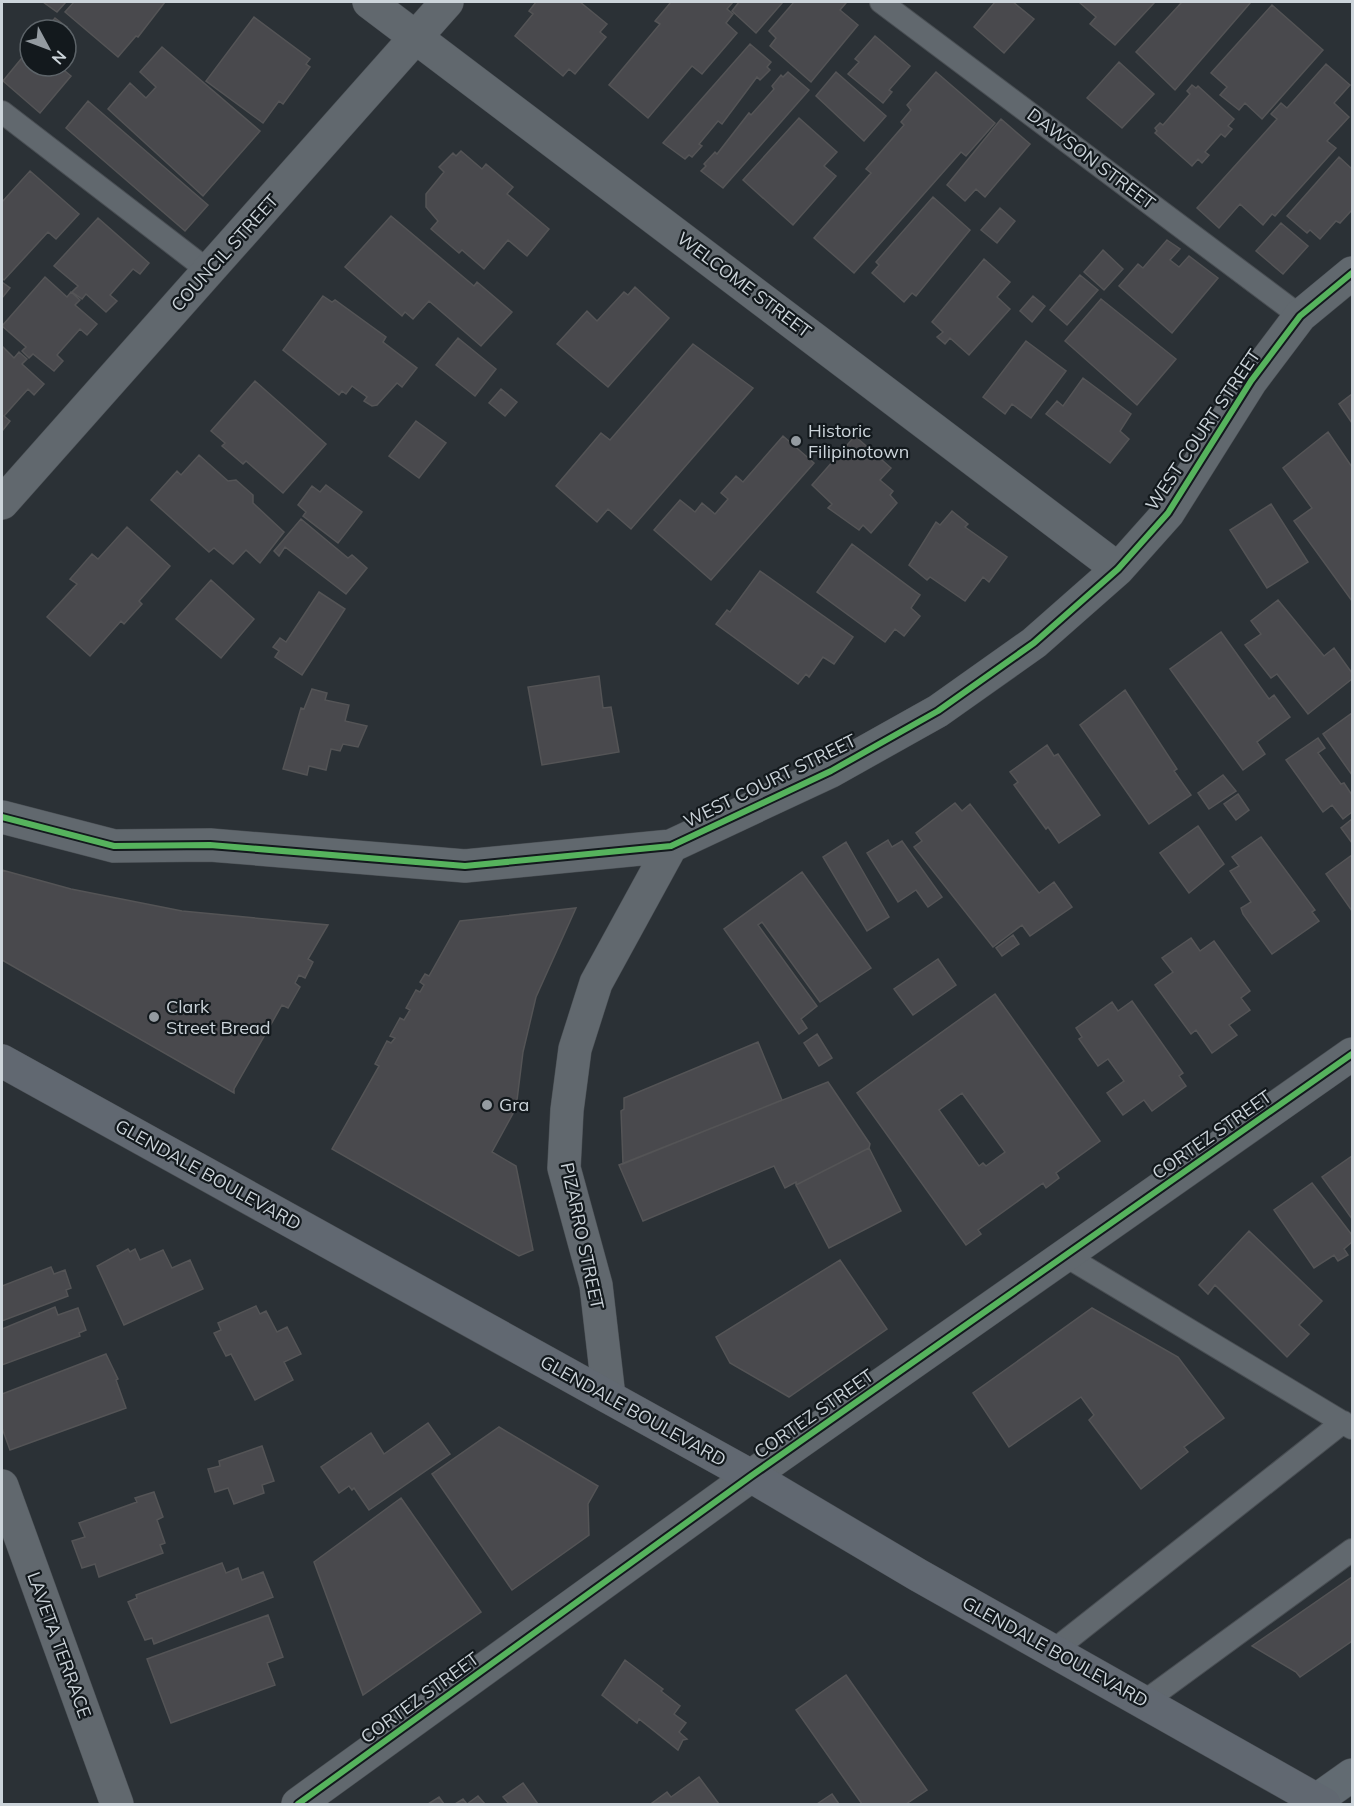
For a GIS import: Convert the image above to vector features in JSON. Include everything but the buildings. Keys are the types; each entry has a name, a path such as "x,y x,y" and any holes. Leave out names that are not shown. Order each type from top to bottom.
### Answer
{"main road":[{"name":"GLENDALE BOULEVARD","path":"2,1060 751,1476 1317,1803"},
{"path":"1317,1803 1353,1775"}],"street":[{"name":"WELCOME STREET","path":"369,2 417,36 1118,569"},
{"name":"COUNCIL STREET","path":"2,503 210,272 447,2"},
{"name":"WEST COURT STREET","path":"2,817 114,846 210,845 465,866 671,846 831,771 938,711 1034,643 1118,569 1168,513 1251,381 1300,316 1353,273"},
{"name":"PIZARRO STREET","path":"609,1397 596,1285 564,1168 567,1110 575,1049 596,983 671,846"},
{"name":"CORTEZ STREET","path":"298,1804 751,1476 1353,1054"},
{"name":"LAVETA TERRACE","path":"2,1486 117,1804"}],"lane":[{"name":"DAWSON STREET","path":"881,2 1300,316"},
{"path":"2,112 210,272"},
{"path":"1053,1651 1348,1425 1066,1256"},
{"path":"1144,1702 1353,1550"}],"cycle path":[{"path":"2,817 114,846 210,845 465,866 671,846 831,771 938,711 1034,643 1118,569 1168,513 1251,381 1300,316 1352,273"},
{"path":"298,1804 751,1476 1352,1054"}],"place":[{"name":"Historic Filipinotown","path":"796,441"},
{"name":"Clark Street Bread","path":"154,1017"},
{"name":"Gra","path":"487,1105"}]}
